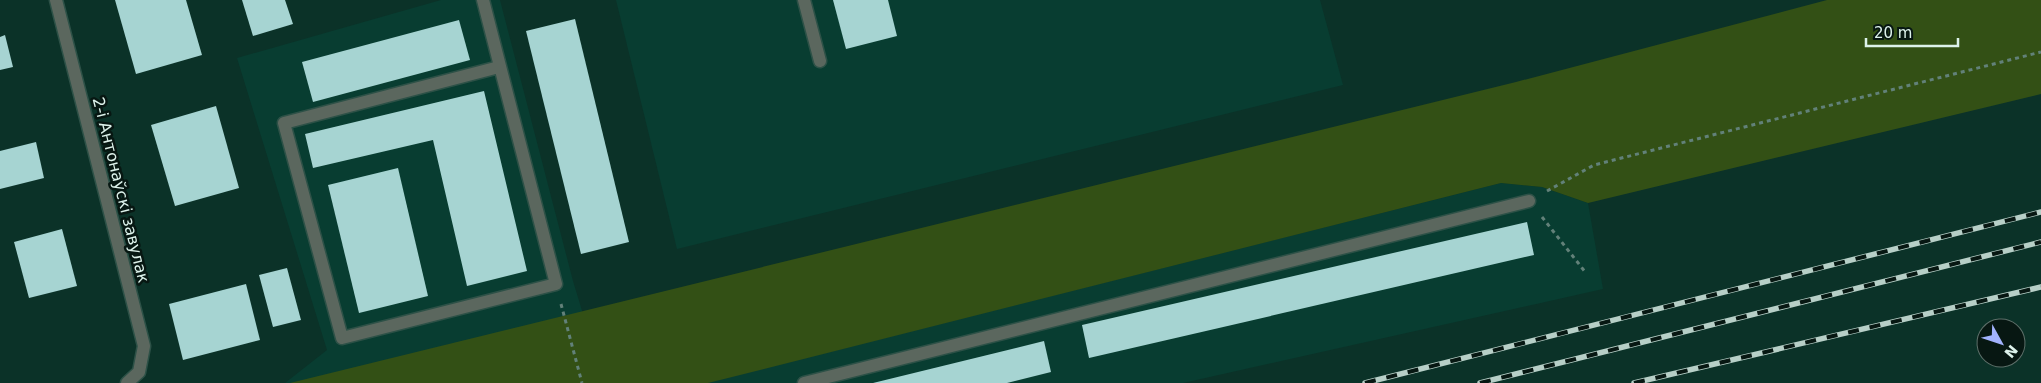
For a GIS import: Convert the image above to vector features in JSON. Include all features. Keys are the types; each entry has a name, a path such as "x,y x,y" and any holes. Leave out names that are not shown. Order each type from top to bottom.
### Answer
{"street":[{"name":"2-і Антонаўскі завулак","path":"56,0 144,346 139,372 127,383"},
{"path":"483,0 556,284 342,338 284,123 499,67"},
{"path":"804,0 820,61"},
{"path":"804,383 1529,202"}],"path":[{"path":"1586,273 1529,202 1594,165 2041,52"},
{"path":"556,284 582,383"}],"shaded area":[{"path":"441,0 500,0 573,281 604,383 285,383 327,350 237,58"},
{"path":"616,0 1320,0 1343,85 677,249"},
{"path":"1501,183 1542,187 1588,203 1603,289 1183,383 705,383"}],"green space":[{"path":"1827,0 2041,0 2041,94 1588,203 1542,187 1501,183 708,383 290,383 1516,82"}],"building":[{"path":"115,0 186,0 202,55 136,74"},
{"path":"242,0 285,0 293,24 253,36"},
{"path":"833,0 888,0 897,36 846,49"},
{"path":"575,19 629,242 581,254 526,31"},
{"path":"459,20 470,60 313,102 302,62"},
{"path":"5,35 13,67 0,70 0,37"},
{"path":"484,91 527,271 467,286 433,140 313,168 305,134"},
{"path":"216,106 239,188 175,206 151,125"},
{"path":"36,142 44,178 0,189 0,151"},
{"path":"398,168 428,296 359,313 328,185"},
{"path":"1527,222 1534,255 1089,358 1082,325"},
{"path":"62,229 77,286 29,298 14,242"},
{"path":"287,268 301,320 273,327 259,275"},
{"path":"246,284 260,340 183,360 169,304"},
{"path":"1044,341 1051,372 1007,383 873,383"}],"railway":[{"path":"1365,383 2041,212"},
{"path":"1480,383 2041,242"},
{"path":"1634,383 2041,287"}]}
